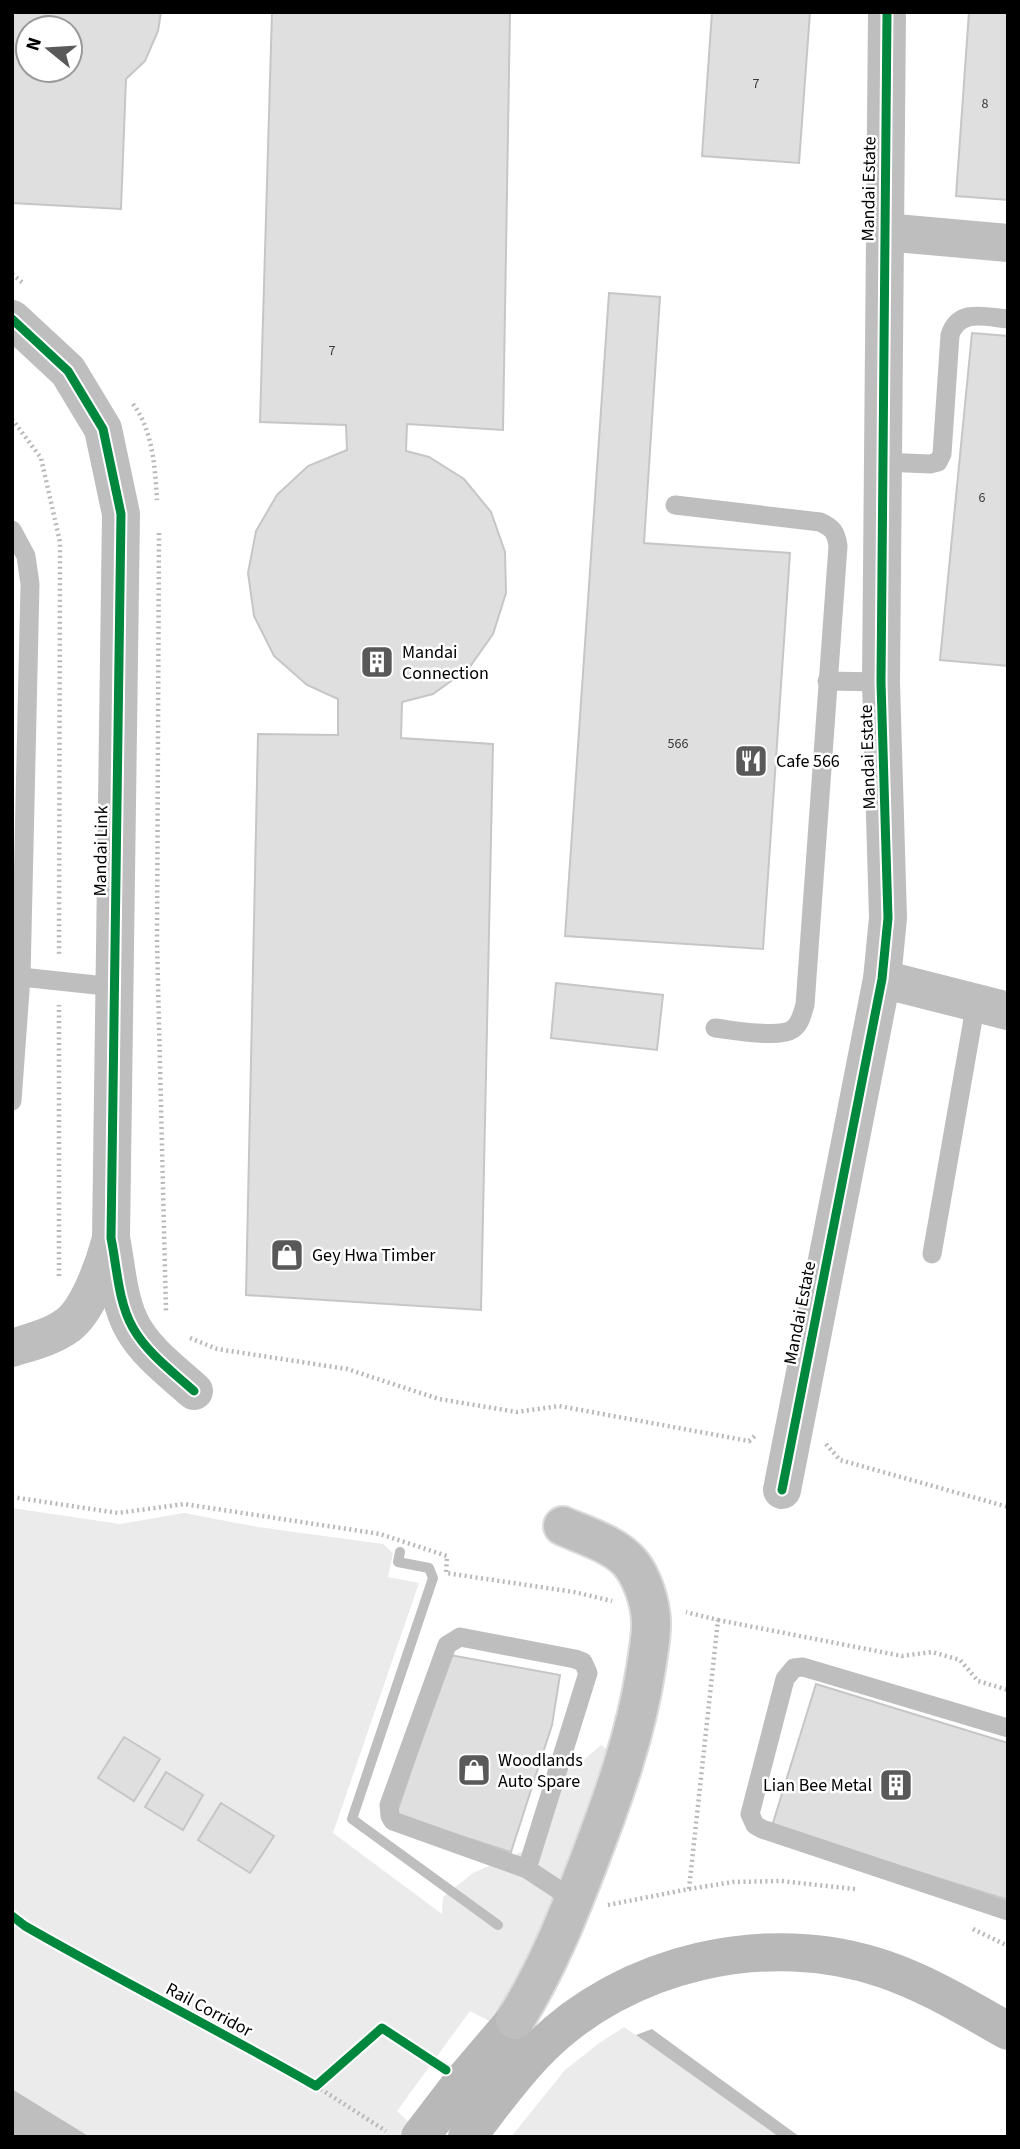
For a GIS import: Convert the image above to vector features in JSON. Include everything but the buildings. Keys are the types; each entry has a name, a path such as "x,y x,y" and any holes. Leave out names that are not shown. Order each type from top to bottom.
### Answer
{"street":[{"name":"Mandai Estate","path":"782,1490 882,979 888,918 881,682 887,12"},
{"name":"Mandai Estate","path":"884,232 1008,243"},
{"name":"Mandai Link","path":"12,319 68,371 103,429 121,514 111,1238 125,1312 134,1330 152,1353 194,1391"},
{"path":"882,979 992,1007"},
{"name":"Mandai Link","path":"12,1348 48,1336 72,1322 95,1287 111,1238"},
{"path":"420,2137 515,2020 535,1986 574,1900 615,1794 640,1703 651,1621 661,1602 622,1555 563,1526"},
{"path":"467,2137 538,2050 567,2025 618,1990 689,1964 751,1954 794,1952 838,1957 881,1968 922,1983 1008,2031"}],"lane":[{"path":"882,462 938,462 943,454 950,335 953,326 958,320 969,316 1008,319"},
{"path":"675,505 820,522 836,533 838,545 805,1005 795,1028 777,1034 715,1028"},
{"path":"12,530 26,556 30,584 21,976 12,1101"},
{"path":"827,681 881,682"},
{"path":"21,976 115,988"},
{"path":"932,1254 992,1007"},
{"path":"527,1869 588,1673 583,1662 575,1659 455,1638 447,1645 389,1805 390,1816 393,1821 527,1869 574,1900"},
{"path":"1008,1728 803,1667 794,1668 785,1679 750,1814 755,1825 762,1829 1008,1911"}],"path":[{"path":"12,419 41,458 60,542 59,1275 56,1283"},
{"path":"188,1337 217,1349 347,1369 439,1399 517,1412 559,1406 749,1441 766,1427 793,1432 822,1440 840,1460 1008,1507"},
{"path":"12,1497 118,1513 184,1504 380,1534 447,1556 446,1573 574,1592 622,1603 661,1602 718,1620 902,1656 932,1652 960,1660 978,1681 1008,1690"},
{"path":"689,1889 718,1620"},
{"path":"574,1900 595,1908 733,1882 781,1881 860,1890"},
{"path":"966,1926 1008,1946"},
{"path":"316,2087 325,2078"},
{"path":"305,2080 396,2137"}],"shaded area":[{"path":"12,1508 120,1524 184,1513 258,1527 383,1544 393,1553 388,1577 419,1583 333,1833 442,1914 443,1897 473,1873 526,1850 549,1778 577,1766 601,1745 613,1753 556,1910 493,2023 470,2011 397,2111 414,2127 406,2137 90,2137 12,2089","holes":["123,1737 160,1759 99,1778","166,1773 203,1795 183,1829 145,1807","221,1803 274,1836 250,1873 198,1840"]},
{"path":"624,2027 779,2137 511,2137 565,2070"},
{"path":"652,2029 800,2137 779,2137 636,2035"},
{"path":"12,2089 90,2137 12,2137"}],"waterway":[{"path":"400,1552 398,1562 429,1568 433,1578 352,1819 498,1925"}],"cycle path":[{"path":"782,1490 882,979 888,918 881,682 887,12"},
{"path":"12,319 68,371 103,429 121,514 111,1238 121,1296 133,1328 153,1354 194,1391"},
{"name":"Rail Corridor","path":"12,1916 25,1926 316,2086 382,2028 446,2070"}],"place":[{"name":"Mandai Connection","path":"377,662"},
{"name":"Cafe 566","path":"751,761"},
{"name":"Gey Hwa Timber","path":"287,1255"},
{"name":"Woodlands Auto Spare","path":"474,1770"},
{"name":"Lian Bee Metal","path":"896,1785"}]}
